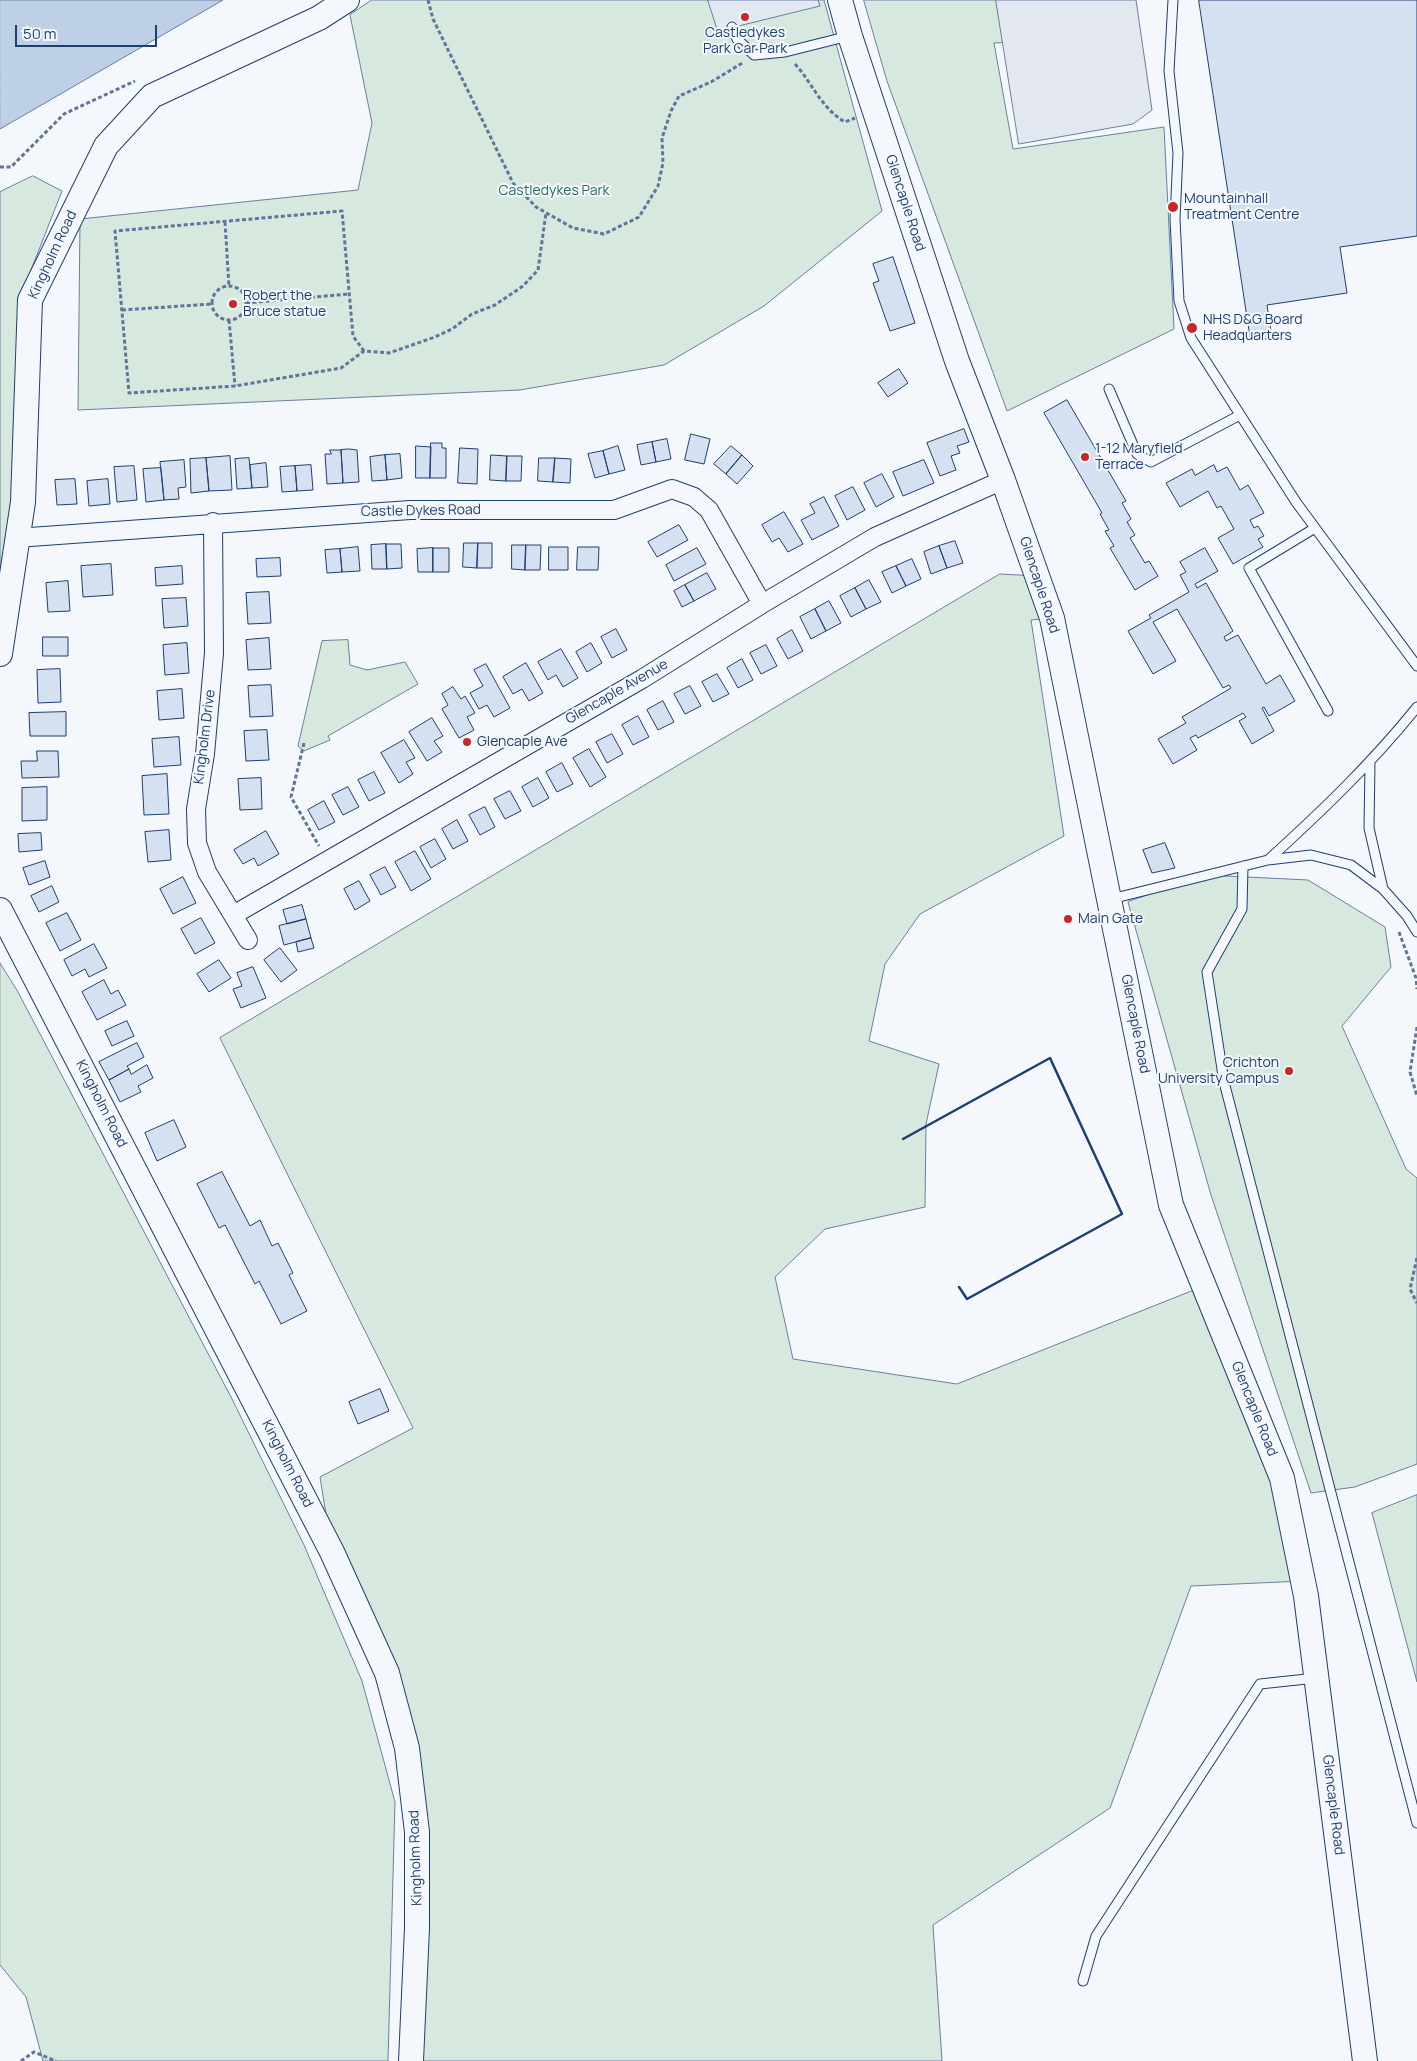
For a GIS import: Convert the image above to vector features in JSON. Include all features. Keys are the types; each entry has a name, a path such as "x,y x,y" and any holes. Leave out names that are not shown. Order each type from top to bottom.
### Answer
{"main road":[{"name":"Kingholm Road","path":"0,654 24,482 30,300 106,146 152,96 319,18 347,0"},
{"name":"Glencaple Road","path":"840,0 850,36 957,362 1003,480 1052,618 1171,1205 1282,1478 1306,1596 1365,2061"},
{"name":"Kingholm Road","path":"0,910 332,1552 386,1673 407,1748 417,1832 417,1928 410,2061"}],"street":[{"name":"Glencaple Avenue","path":"235,914 642,679 762,604 875,537 1003,480"},
{"name":"Castle Dykes Road","path":"16,538 213,522 410,510 614,510 672,490 694,497 709,510 762,604"},
{"name":"Kingholm Drive","path":"213,522 214,653 205,754 196,809 197,842 207,872 235,914 248,940"}],"lane":[{"path":"1174,0 1169,71 1178,153 1174,219 1179,301 1191,338 1315,528 1417,666"},
{"path":"732,27 737,39 754,55 785,52 850,36"},
{"path":"1109,388 1137,454 1151,462 1240,415"},
{"path":"1315,528 1249,568 1328,711"},
{"path":"1268,860 1332,802 1370,763 1417,707"},
{"path":"1370,763 1369,828 1384,889"},
{"path":"1110,899 1268,860 1311,855 1351,866 1384,889 1407,916 1417,932"},
{"path":"1243,866 1242,909 1207,972 1224,1082 1417,1823"},
{"path":"1083,1981 1096,1936 1260,1684 1316,1678"}],"path":[{"path":"428,0 433,20 513,182 536,207 546,213 573,228 604,234 639,217 658,186 662,163 662,138 671,110 679,96 711,82 754,55"},
{"path":"785,52 805,75 822,103 832,114 845,122 857,118"},
{"path":"364,351 353,336 342,212 115,231 129,393 235,386 341,368 364,351 389,352 435,337 452,329 472,314 495,305 523,286 538,270 546,213"},
{"path":"225,222 229,287"},
{"path":"229,287 242,293 246,303 243,313 229,320 219,317 212,304 219,290 229,287"},
{"path":"246,303 349,294"},
{"path":"122,310 212,304"},
{"path":"229,320 235,386"},
{"path":"304,743 291,797 328,860"},
{"path":"1396,925 1416,978 1417,989"},
{"path":"1417,1027 1410,1072 1417,1096"},
{"path":"1417,1258 1410,1289 1417,1303"},
{"path":"21,2061 34,2052 56,2061"}],"green space":[{"name":"Castledykes Park","path":"372,0 824,0 882,211 764,306 664,365 520,390 78,410 80,219 358,190 372,123 350,15"},
{"path":"864,0 1009,0 1015,42 994,43 1013,149 1164,127 1174,329 1007,411 887,81"},
{"path":"33,176 62,191 22,293 18,438 0,643 0,192"},
{"path":"1000,574 1037,576 1052,618 1031,620 1064,836 920,914 885,964 869,1041 939,1064 926,1124 925,1207 825,1229 775,1277 793,1359 957,1384 1204,1286 1282,1478 1303,1581 1191,1586 1110,1808 933,1925 942,2061 411,2061 407,1748 332,1552 320,1477 413,1428 220,1038"},
{"path":"348,640 350,665 367,670 405,662 418,684 328,736 330,740 304,751 298,746 322,641"},
{"path":"1206,875 1308,880 1385,927 1391,967 1342,1026 1406,1169 1417,1178 1417,1464 1355,1487 1311,1493 1211,1195 1128,902"},
{"path":"0,963 18,992 232,1399 304,1545 362,1681 395,1802 388,2061 43,2061 26,1997 0,1965"},
{"path":"1417,1495 1417,1682 1372,1513"}],"shaded area":[{"name":"Castledykes Park Car Park","path":"708,0 818,0 820,6 718,31"},
{"path":"996,0 1136,0 1152,110 1133,124 1019,144"}],"water":[{"path":"0,0 223,0 0,129"}],"building":[{"name":"Mountainhall Treatment Centre","path":"1199,0 1417,0 1417,236 1340,247 1347,293 1267,305 1272,338 1251,341"},
{"path":"893,257 915,323 890,331 873,283 879,281 873,264"},
{"path":"899,369 908,383 888,397 878,383"},
{"name":"1-12 Maryfield Terrace","path":"1067,400 1126,501 1122,503 1131,519 1127,522 1135,535 1130,538 1145,563 1149,561 1158,576 1135,590 1110,548 1114,546 1105,531 1109,530 1100,514 1102,513 1044,413"},
{"path":"964,429 969,442 957,446 960,453 951,456 956,470 940,476 927,443"},
{"path":"691,434 710,439 704,464 685,460"},
{"path":"667,439 671,459 656,462 652,442"},
{"path":"652,442 656,462 641,465 637,445"},
{"path":"431,443 442,443 442,448 446,448 446,478 430,478"},
{"path":"416,446 431,447 430,478 416,478"},
{"path":"618,446 625,470 609,474 603,451"},
{"path":"731,446 742,455 726,474 714,464"},
{"path":"460,448 478,449 477,484 458,483"},
{"path":"330,450 341,450 343,483 327,484 325,454 331,454"},
{"path":"341,450 357,450 359,482 343,483"},
{"path":"603,451 609,474 595,478 588,454"},
{"path":"400,454 402,478 387,480 385,455"},
{"path":"385,455 387,480 372,481 370,457"},
{"path":"491,455 507,456 506,481 490,480"},
{"path":"742,455 753,466 737,484 726,474"},
{"path":"230,456 232,490 209,491 206,458"},
{"path":"507,456 522,456 521,481 506,481"},
{"path":"206,458 209,491 191,493 190,459"},
{"path":"249,458 252,488 237,489 235,459"},
{"path":"539,458 555,458 553,482 538,481"},
{"path":"555,458 571,459 570,483 553,482"},
{"path":"184,460 186,487 178,488 179,499 164,500 160,462"},
{"path":"924,460 934,483 903,496 893,472"},
{"path":"266,463 268,487 252,488 250,465"},
{"path":"311,465 313,490 297,491 295,466"},
{"path":"1214,465 1217,472 1227,467 1240,490 1248,485 1264,513 1250,520 1254,528 1258,526 1264,536 1258,539 1263,547 1233,564 1218,538 1234,529 1221,506 1217,508 1208,491 1180,507 1166,483 1192,469 1195,475"},
{"path":"134,466 137,500 117,502 114,467"},
{"path":"295,466 297,491 282,492 280,467"},
{"path":"161,468 164,500 146,502 143,469"},
{"path":"882,474 894,497 876,507 864,483"},
{"path":"75,479 77,504 57,505 55,480"},
{"path":"108,479 110,504 89,506 87,481"},
{"path":"853,487 865,510 847,520 835,496"},
{"path":"824,497 839,526 812,540 801,520 815,513 810,504"},
{"path":"784,512 803,544 788,552 779,538 772,542 762,525"},
{"path":"679,525 688,540 657,557 648,542"},
{"path":"955,541 963,563 947,568 939,546"},
{"path":"464,543 478,543 477,568 463,567"},
{"path":"478,543 492,543 492,568 477,568"},
{"path":"386,544 401,544 402,568 387,569"},
{"path":"386,544 387,569 372,569 371,545"},
{"path":"512,545 526,545 525,570 512,569"},
{"path":"526,545 541,545 540,570 525,570"},
{"path":"939,546 947,568 931,574 924,552"},
{"path":"358,547 360,571 342,572 340,549"},
{"path":"549,547 568,547 568,570 549,570"},
{"path":"578,547 599,547 598,570 577,570"},
{"path":"433,548 433,572 418,572 417,549"},
{"path":"433,548 449,548 449,572 433,572"},
{"path":"697,548 706,564 674,581 666,565"},
{"path":"1205,548 1218,571 1195,584 1197,588 1206,583 1233,631 1224,637 1226,641 1238,635 1266,684 1280,675 1295,701 1269,716 1264,707 1262,708 1274,731 1252,744 1239,721 1246,717 1243,713 1198,738 1196,735 1190,738 1197,750 1173,764 1158,739 1186,723 1182,717 1231,688 1229,685 1223,688 1177,609 1153,622 1176,661 1153,674 1128,631 1151,618 1149,615 1189,592 1180,575 1186,572 1180,562"},
{"path":"340,549 342,572 327,573 325,550"},
{"path":"280,558 281,576 257,577 256,559"},
{"path":"912,559 921,579 906,586 896,566"},
{"path":"111,564 113,595 83,597 81,566"},
{"path":"182,566 183,584 156,586 155,568"},
{"path":"896,566 906,586 892,593 882,572"},
{"path":"707,573 716,589 694,601 685,585"},
{"path":"869,580 881,602 866,609 855,588"},
{"path":"68,581 70,611 48,612 46,583"},
{"path":"685,585 694,601 682,607 674,591"},
{"path":"855,588 866,609 851,617 840,596"},
{"path":"269,592 271,623 248,624 246,593"},
{"path":"186,598 188,626 164,628 162,599"},
{"path":"829,601 841,623 826,631 815,609"},
{"path":"815,609 826,631 811,639 800,617"},
{"path":"616,629 627,650 612,658 601,637"},
{"path":"792,630 803,651 788,659 777,639"},
{"path":"43,637 68,637 68,656 43,656"},
{"path":"269,638 271,669 248,670 246,640"},
{"path":"187,643 189,673 165,675 163,645"},
{"path":"591,643 602,663 587,672 576,652"},
{"path":"766,645 777,666 761,674 750,653"},
{"path":"561,649 578,678 563,687 556,675 548,680 538,662"},
{"path":"742,659 753,680 738,688 727,668"},
{"path":"526,663 543,693 529,701 522,689 513,694 503,677"},
{"path":"486,664 510,708 494,717 487,705 479,709 470,693 483,686 474,670"},
{"path":"60,669 61,702 38,703 37,670"},
{"path":"717,674 729,694 713,702 702,682"},
{"path":"271,685 273,716 250,717 248,686"},
{"path":"690,686 701,706 685,714 674,694"},
{"path":"453,687 461,699 465,696 475,713 467,717 474,730 459,738 442,709 448,705 442,694"},
{"path":"182,689 184,718 159,720 157,691"},
{"path":"663,701 674,722 658,730 647,710"},
{"path":"66,712 66,736 30,736 29,713"},
{"path":"638,716 649,737 633,745 622,725"},
{"path":"432,718 443,736 434,741 442,752 427,761 409,732"},
{"path":"267,730 269,760 246,761 244,731"},
{"path":"612,734 623,754 607,763 596,742"},
{"path":"179,737 181,765 154,767 152,739"},
{"path":"404,740 415,758 406,762 413,774 399,783 381,753"},
{"path":"589,749 606,777 590,787 573,758"},
{"path":"37,751 58,751 59,777 22,778 21,761 37,761"},
{"path":"562,763 573,784 557,792 546,772"},
{"path":"374,772 385,793 369,801 358,780"},
{"path":"167,774 169,814 144,815 142,776"},
{"path":"261,778 262,809 240,810 238,779"},
{"path":"538,778 549,798 533,807 522,787"},
{"path":"47,787 47,820 22,821 22,788"},
{"path":"348,787 359,807 343,815 332,795"},
{"path":"510,791 521,811 505,819 494,799"},
{"path":"324,801 335,822 319,830 308,810"},
{"path":"485,807 495,827 480,835 469,815"},
{"path":"457,820 468,841 453,849 442,829"},
{"path":"169,830 171,860 148,862 145,832"},
{"path":"266,831 279,854 258,866 254,858 243,864 234,850"},
{"path":"41,833 42,850 19,852 18,834"},
{"path":"435,839 446,859 431,868 420,847"},
{"path":"1165,843 1175,868 1152,873 1143,850"},
{"path":"415,851 431,879 411,891 395,862"},
{"path":"45,861 50,877 29,885 23,868"},
{"path":"385,867 396,887 381,895 370,875"},
{"path":"183,877 196,903 173,914 160,889"},
{"path":"359,881 370,901 355,910 344,889"},
{"path":"52,886 59,902 39,912 31,896"},
{"path":"302,905 306,919 287,924 283,910"},
{"path":"67,913 81,940 60,951 46,923"},
{"path":"201,918 215,943 195,954 181,929"},
{"path":"306,919 311,938 284,945 279,926"},
{"path":"311,938 314,948 298,952 296,942"},
{"path":"94,944 107,968 89,977 85,969 72,976 64,960"},
{"path":"280,948 297,970 281,982 264,960"},
{"path":"219,960 231,978 209,992 197,974"},
{"path":"253,967 266,998 241,1008 233,989 242,986 237,973"},
{"path":"104,980 111,994 118,990 126,1005 97,1020 82,992"},
{"path":"127,1021 134,1036 112,1046 105,1031"},
{"path":"137,1043 144,1057 127,1066 129,1069 109,1080 99,1062"},
{"path":"147,1065 153,1078 138,1086 141,1092 120,1102 109,1080 129,1069 131,1074"},
{"path":"174,1120 186,1147 157,1161 145,1133"},
{"path":"222,1172 250,1226 260,1220 272,1246 278,1243 293,1273 289,1275 307,1311 281,1324 259,1281 255,1284 225,1225 219,1228 197,1184"},
{"path":"380,1389 389,1411 358,1424 349,1402"}],"wall":[{"path":"903,1139 1050,1058 1122,1214 967,1299 959,1287"}],"place":[{"name":"Castledykes Park Car Park","path":"745,17"},
{"name":"Mountainhall Treatment Centre","path":"1173,207"},
{"name":"Robert the Bruce statue","path":"233,304"},
{"name":"NHS D&G Board Headquarters","path":"1192,328"},
{"name":"1-12 Maryfield Terrace","path":"1085,457"},
{"name":"Glencaple Ave","path":"467,742"},
{"name":"Main Gate","path":"1068,919"},
{"name":"Crichton University Campus","path":"1289,1071"}]}
